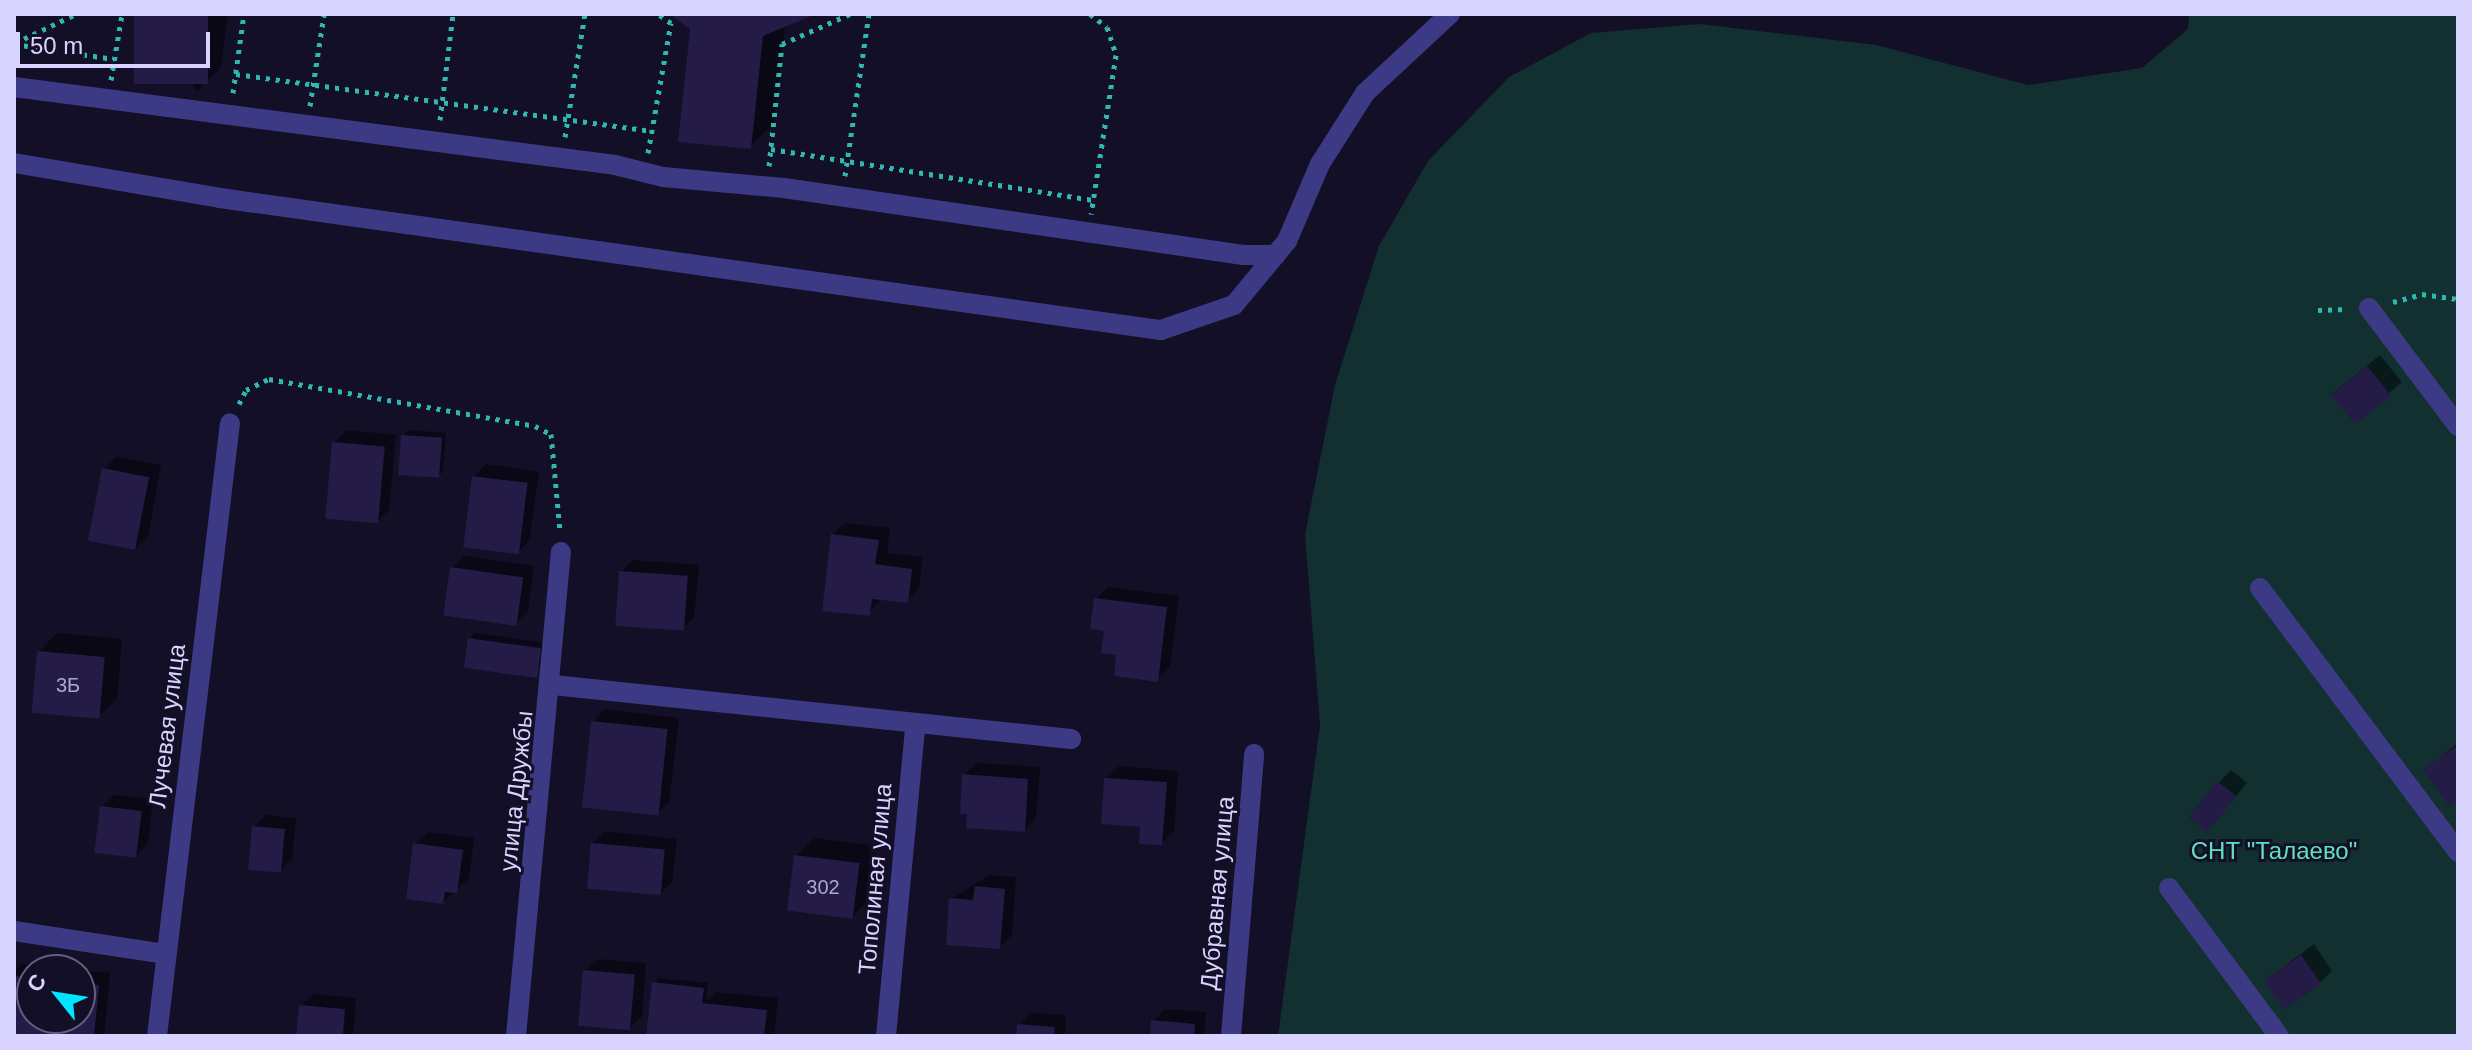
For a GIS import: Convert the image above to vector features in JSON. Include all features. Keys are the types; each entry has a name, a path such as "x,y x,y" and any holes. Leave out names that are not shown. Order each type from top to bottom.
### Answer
{"street":[{"path":"14,163 220,198 1161,330 1234,305 1287,241 1320,164 1365,93 1450,14"},
{"path":"14,87 1276,255"},
{"path":"2369,308 2458,426"},
{"name":"Лучевая улица","path":"157,1036 230,423"},
{"name":"улица Дружбы","path":"516,1036 553,685 561,552"},
{"path":"2260,588 2458,852"},
{"path":"553,685 915,727 1071,739"},
{"name":"Тополиная улица","path":"886,1036 915,727"},
{"name":"Дубравная улица","path":"1231,1036 1254,754"},
{"path":"2169,888 2279,1036"},
{"path":"14,931 166,954"}],"path":[{"path":"14,44 76,14"},
{"path":"107,101 122,14"},
{"path":"230,117 244,14"},
{"path":"307,127 324,14"},
{"path":"437,143 453,14"},
{"path":"561,158 585,14"},
{"path":"645,172 671,23 658,14"},
{"path":"767,187 782,44 850,14"},
{"path":"842,197 869,14"},
{"path":"1088,232 1116,55 1107,27 1090,14"},
{"path":"14,44 114,59"},
{"path":"236,74 652,131"},
{"path":"771,149 1093,200"},
{"path":"230,423 246,390 269,379 535,426 551,434 561,552"}],"green space":[{"name":"СНТ \"Талаево\"","path":"2189,14 2458,14 2458,1036 1278,1036 1320,725 1305,534 1335,385 1379,246 1428,161 1509,77 1591,33 1700,24 1876,45 2028,85 2142,68 2188,29"}],"building":[{"path":"134,14 208,14 208,84 134,84"},
{"path":"670,14 816,14 763,36 751,149 678,142 690,29"},
{"path":"2367,366 2391,396 2355,424 2331,395"},
{"path":"401,435 442,438 439,478 398,475"},
{"path":"332,442 385,447 378,523 325,519"},
{"path":"102,468 149,477 135,550 88,541"},
{"path":"472,476 528,483 519,554 463,547"},
{"path":"831,534 879,540 875,564 912,569 908,603 872,599 870,616 822,611"},
{"path":"450,567 523,577 516,626 443,616"},
{"path":"619,571 688,576 684,631 615,626"},
{"path":"1094,598 1167,607 1158,682 1114,676 1116,655 1101,653 1104,631 1090,629"},
{"path":"468,638 541,648 537,678 464,668"},
{"path":"37,651 105,657 99,719 32,713"},
{"path":"591,721 668,729 658,816 582,808"},
{"path":"2457,746 2458,800 2449,806 2423,769"},
{"path":"962,774 1028,779 1025,832 966,828 967,814 960,814"},
{"path":"1104,778 1167,782 1162,845 1139,844 1140,827 1101,824"},
{"path":"2217,781 2236,796 2208,832 2189,817"},
{"path":"100,806 142,811 136,858 94,853"},
{"path":"252,826 285,829 281,873 248,870"},
{"path":"413,843 463,850 457,893 445,892 443,904 406,899"},
{"path":"591,843 665,849 661,895 587,889"},
{"path":"794,855 860,863 853,919 787,911"},
{"path":"975,886 1005,889 1000,949 946,945 949,898 973,900"},
{"path":"2301,955 2321,984 2284,1009 2264,981"},
{"path":"583,970 635,975 630,1030 578,1026"},
{"path":"14,976 16,1034 94,1034 94,1036 14,1034"},
{"path":"652,982 704,988 702,1003 767,1010 764,1036 646,1036"},
{"path":"96,985 99,985 96,1016"},
{"path":"299,1005 345,1009 343,1036 296,1036"},
{"path":"1151,1020 1195,1024 1194,1036 1150,1036"},
{"path":"1017,1024 1055,1027 1054,1036 1016,1036"}]}
